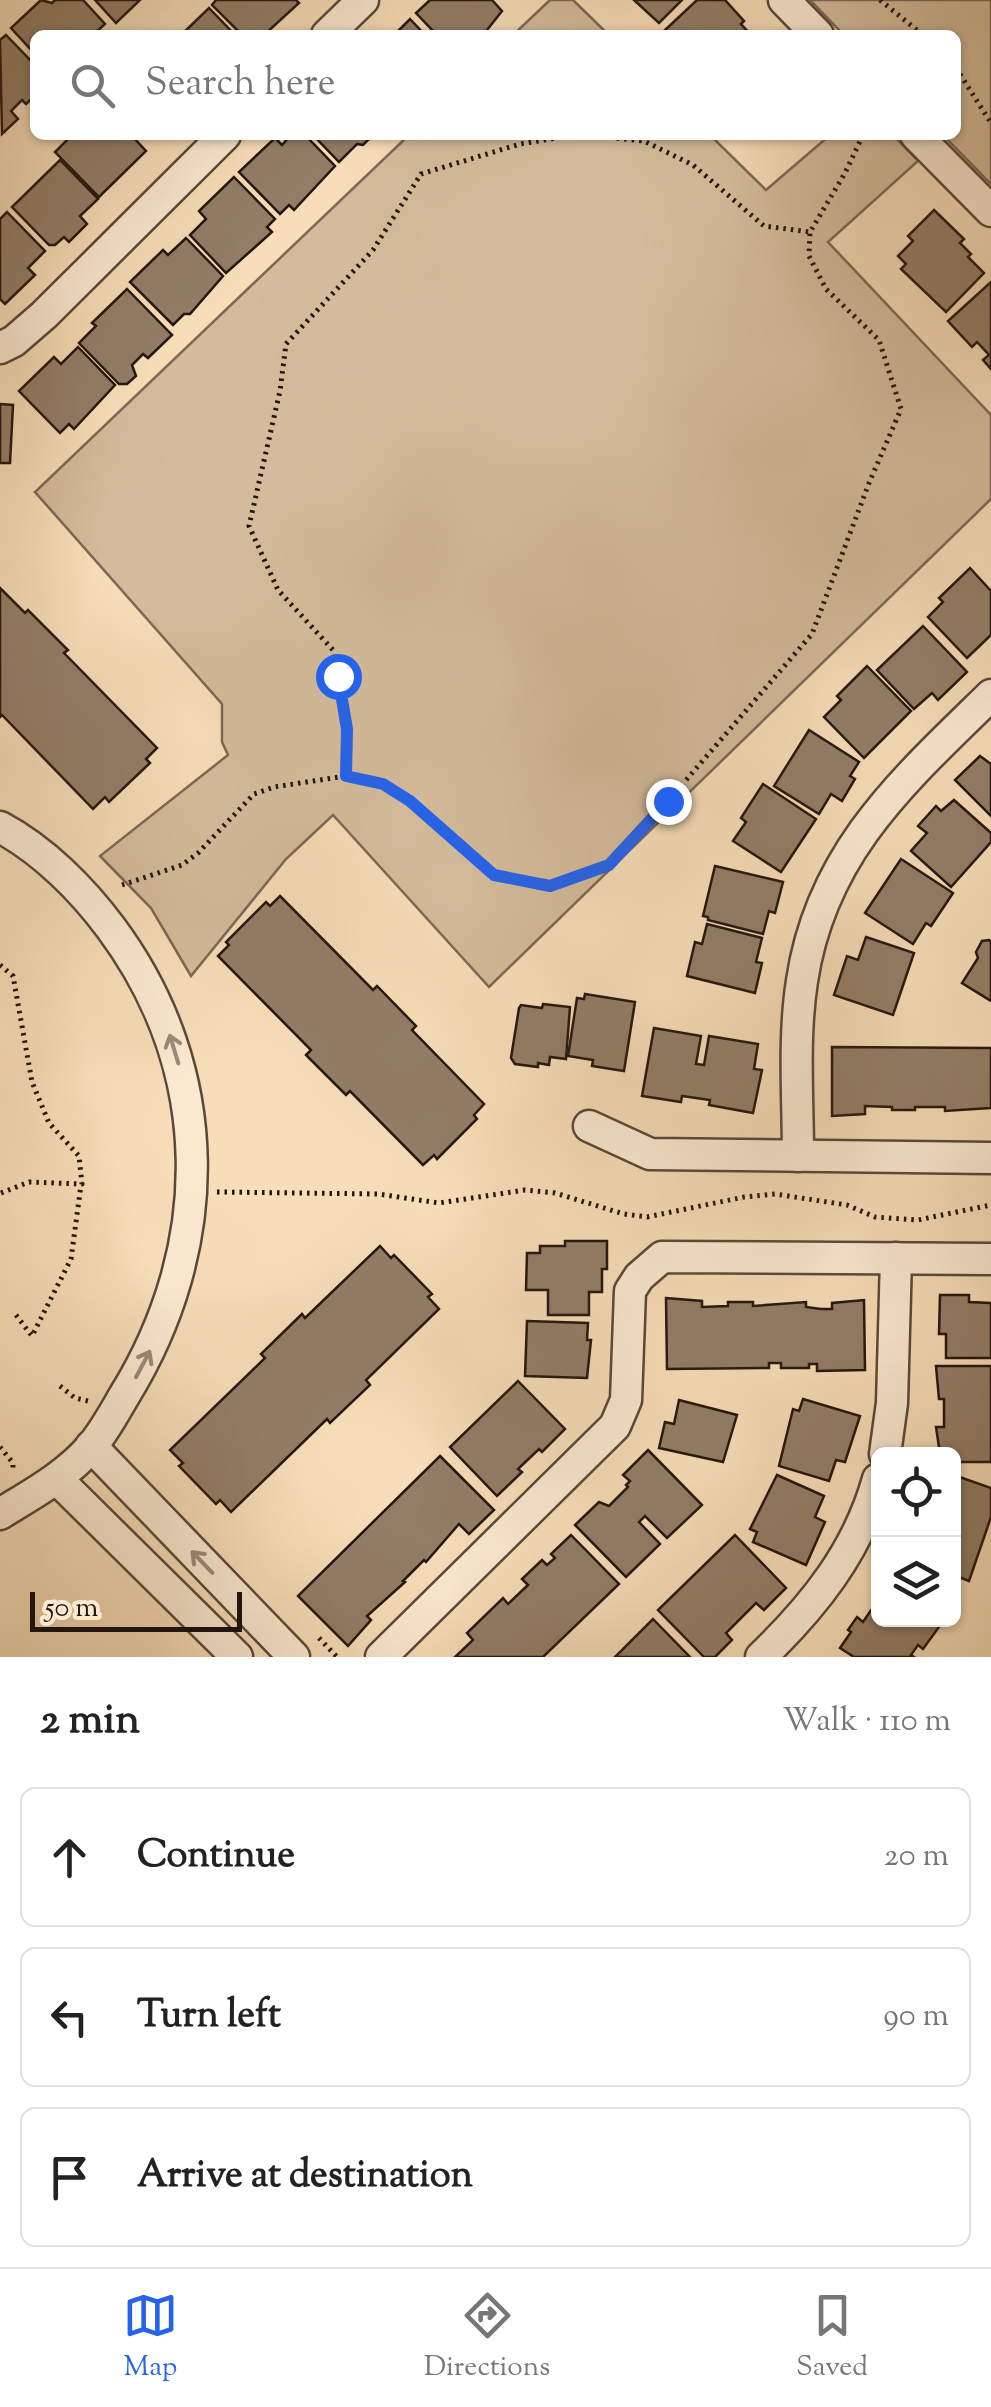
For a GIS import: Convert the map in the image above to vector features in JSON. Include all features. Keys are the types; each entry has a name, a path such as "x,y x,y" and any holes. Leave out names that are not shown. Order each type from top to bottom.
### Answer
{"street":[{"path":"332,30 363,0"},
{"path":"784,0 813,30"},
{"path":"0,348 14,341 44,314 220,140"},
{"path":"921,140 991,211"},
{"path":"798,1156 798,1010 802,978 824,900 839,866 887,800 991,696"},
{"path":"0,827 59,870 124,944 161,1013 185,1091 192,1136 192,1190 181,1270 141,1369 92,1446 57,1478 0,1514"},
{"path":"589,1126 650,1154 991,1158"},
{"path":"381,1657 615,1426 626,1400 630,1291 638,1277 662,1257 991,1260"},
{"path":"886,1447 892,1402 896,1258"},
{"path":"92,1446 294,1657"},
{"path":"57,1478 236,1657"},
{"path":"761,1657 800,1618 836,1572 871,1500"}],"path":[{"path":"880,0 917,30"},
{"path":"961,76 991,122"},
{"path":"346,776 347,729 333,650 278,590 249,526 280,390 286,344 373,250 421,174 544,140"},
{"path":"634,140 693,165 764,226 810,232"},
{"path":"122,885 182,865 254,794 274,786 346,776 383,784 410,801 494,875 550,886 609,865 812,634 869,482 902,409 879,340 826,288 810,256 810,232 860,140"},
{"path":"0,964 13,976 32,1082 49,1123 79,1156 82,1184 71,1259 32,1336 16,1315"},
{"path":"1,1193 30,1182 82,1184"},
{"path":"212,1192 378,1194 440,1203 525,1190 647,1216 775,1194 847,1205 875,1216 918,1220 991,1205"},
{"path":"647,1216 649,1226"},
{"path":"60,1386 75,1398 98,1399"},
{"path":"0,1447 13,1463 11,1484"}],"shaded area":[{"path":"550,0 573,0 604,30 518,30"},
{"path":"810,0 991,0 991,184 948,140 961,140 961,30 839,30"},
{"path":"404,140 715,140 766,190 824,140 898,140 918,161 828,242 991,415 991,499 489,987 333,815 286,859 191,976 151,908 100,856 228,755 222,742 222,704 35,492"}],"building":[{"path":"41,0 83,0 105,24 98,30 30,30 30,49 11,28"},
{"path":"95,0 140,0 116,23"},
{"path":"216,0 299,3 269,30 237,30 212,5"},
{"path":"430,0 492,0 502,11 487,30 432,30 416,13"},
{"path":"634,0 682,0 659,23"},
{"path":"697,0 725,0 744,21 741,24 746,30 665,30"},
{"path":"209,8 230,30 186,30"},
{"path":"410,19 420,30 399,30"},
{"path":"6,35 30,60 30,100 26,104 22,100 11,111 18,119 2,134 0,40"},
{"path":"67,140 136,140 146,151 99,197 55,152"},
{"path":"273,140 282,145 286,140 310,140 335,166 294,210 289,205 280,214 239,172"},
{"path":"318,140 368,140 357,144 339,162"},
{"path":"60,160 98,199 80,216 87,224 69,242 64,237 49,245 12,207"},
{"path":"234,177 275,219 267,227 272,232 226,273 190,235 206,219 199,211"},
{"path":"934,210 964,239 960,243 971,254 968,257 984,273 946,312 901,269 906,264 898,256 913,241 908,236"},
{"path":"7,212 45,251 28,268 35,275 5,304 0,299 0,219"},
{"path":"186,238 223,276 190,314 184,314 173,325 130,282 163,250 168,255"},
{"path":"991,282 991,369 983,360 989,355 977,342 972,347 948,321"},
{"path":"127,289 172,335 148,358 143,354 132,365 136,376 127,384 119,384 79,343 96,326 92,323"},
{"path":"78,347 115,385 74,429 69,424 60,433 19,391 54,357 61,364"},
{"path":"0,404 13,405 10,463 0,463"},
{"path":"970,568 991,591 991,635 967,658 928,617 943,602 939,598"},
{"path":"0,588 68,650 64,653 157,748 146,759 150,763 109,802 105,797 93,809 0,717"},
{"path":"923,626 967,672 938,700 932,693 914,709 877,670"},
{"path":"867,666 911,711 864,758 824,717 841,700 837,696"},
{"path":"809,730 859,762 850,776 855,779 842,801 831,794 819,814 774,786"},
{"path":"980,756 991,764 991,816 955,780"},
{"path":"763,784 816,819 781,872 733,841 746,822 741,818"},
{"path":"954,800 991,833 991,842 951,887 911,851 927,833 918,826 936,806 941,811"},
{"path":"901,859 953,893 931,926 926,923 913,944 865,913"},
{"path":"715,866 783,882 775,913 769,911 763,934 703,916"},
{"path":"280,896 373,990 377,986 416,1026 412,1030 484,1104 474,1115 477,1119 437,1159 434,1155 423,1165 350,1091 346,1095 306,1055 311,1050 218,956 229,945 226,942 266,902 270,906"},
{"path":"707,924 762,938 756,962 762,963 755,993 687,976 695,942 702,944"},
{"path":"866,937 914,953 893,1015 834,995 847,956 858,960"},
{"path":"989,940 991,1001 962,983 978,958 976,952 982,941"},
{"path":"585,994 635,1002 624,1071 592,1066 593,1060 568,1056 577,998 584,999"},
{"path":"543,1004 570,1007 566,1059 550,1057 549,1065 538,1063 538,1067 515,1064 511,1058 519,1008 542,1008"},
{"path":"654,1028 701,1036 696,1064 704,1065 709,1036 758,1044 754,1069 762,1070 753,1113 709,1105 710,1100 682,1096 681,1102 642,1096"},
{"path":"832,1047 991,1048 991,1108 945,1111 945,1107 892,1110 865,1106 865,1114 832,1116"},
{"path":"565,1241 607,1241 602,1292 589,1292 589,1315 548,1315 548,1290 526,1290 527,1253 540,1253 540,1246 565,1246"},
{"path":"380,1246 432,1294 428,1297 439,1309 366,1380 370,1385 330,1423 327,1419 231,1512 220,1500 216,1504 179,1466 183,1463 170,1450 265,1358 261,1354 302,1314 305,1318"},
{"path":"940,1295 969,1295 969,1302 991,1303 991,1358 946,1358 946,1334 939,1334"},
{"path":"666,1298 702,1301 702,1307 728,1306 728,1302 753,1302 753,1306 806,1302 806,1307 821,1309 832,1309 832,1303 864,1300 865,1370 817,1371 817,1364 809,1364 809,1368 781,1368 781,1363 769,1363 769,1368 667,1369"},
{"path":"527,1321 588,1323 587,1340 591,1340 587,1378 525,1376"},
{"path":"936,1366 991,1366 991,1462 961,1462 961,1447 939,1447 936,1427 944,1427 944,1399 939,1399"},
{"path":"518,1381 565,1429 518,1469 522,1472 497,1496 450,1447"},
{"path":"803,1399 860,1416 845,1462 836,1460 829,1481 779,1466 793,1409 799,1411"},
{"path":"679,1400 737,1415 723,1462 659,1448 665,1422 674,1424"},
{"path":"648,1450 702,1505 667,1538 645,1516 639,1522 660,1544 626,1577 575,1525 599,1502 609,1506 628,1487 630,1481 623,1475"},
{"path":"440,1456 494,1510 469,1534 459,1524 426,1562 367,1616 371,1620 348,1646 298,1596"},
{"path":"777,1475 824,1496 815,1517 825,1522 806,1565 753,1542 757,1532 750,1529"},
{"path":"961,1477 991,1488 991,1517 969,1581 961,1578"},
{"path":"571,1535 619,1584 543,1657 455,1657 473,1640 467,1633 503,1598 508,1604 528,1585 522,1579 542,1560 547,1565 555,1558 551,1554"},
{"path":"735,1535 786,1588 764,1610 756,1603 726,1633 732,1640 715,1657 704,1657 658,1610"},
{"path":"871,1610 871,1627 939,1627 923,1649 918,1645 911,1655 914,1657 854,1657 840,1648 857,1617 863,1622"},
{"path":"653,1619 690,1657 615,1657"}],"route":[{"path":"338,676 347,729 346,776 383,784 410,801 494,875 550,886 609,865 668,801"}]}
